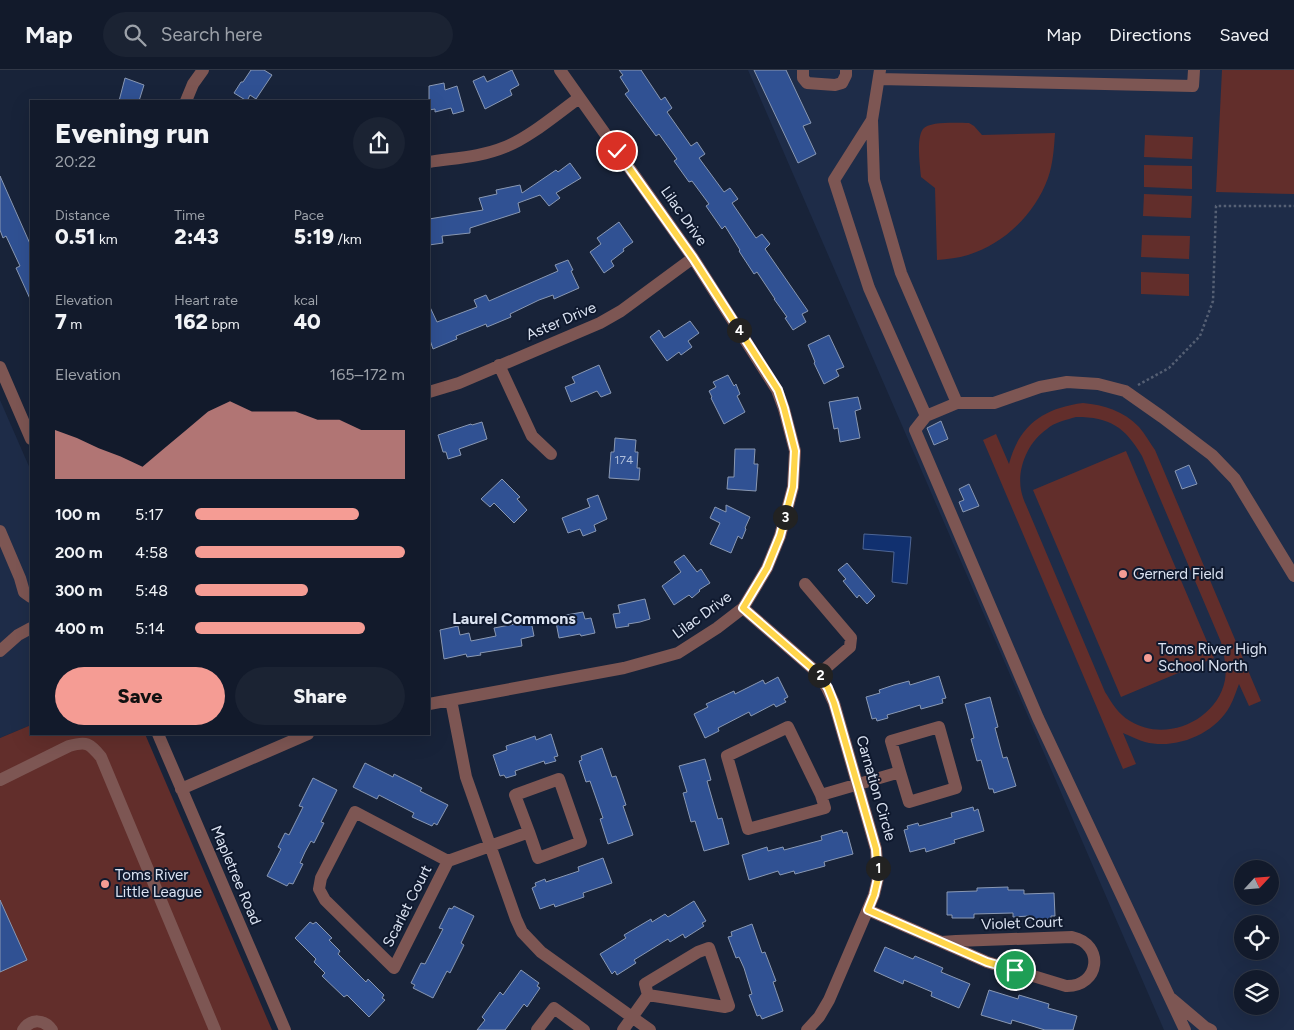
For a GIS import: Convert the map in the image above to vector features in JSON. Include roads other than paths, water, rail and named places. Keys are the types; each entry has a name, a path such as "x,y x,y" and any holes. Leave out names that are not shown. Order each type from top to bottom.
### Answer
{"street":[{"path":"186,100 193,84 203,70"},
{"name":"Lilac Drive","path":"430,704 624,668 678,653 717,628 743,608 767,568 780,536 793,487 795,451 778,390 693,258 560,70"},
{"path":"803,70 803,78 808,83 835,85 842,83 846,70"},
{"path":"957,403 901,273 874,180 872,120 879,74 1193,86 1194,70"},
{"path":"430,162 485,154 506,147 525,137 579,98"},
{"path":"872,120 834,180 869,288 926,416"},
{"name":"Aster Drive","path":"430,392 499,366 600,323 621,311 693,258"},
{"path":"499,366 532,436 551,454"},
{"path":"0,367 30,437"},
{"path":"1185,1030 1038,718 915,430 926,416 957,403 994,403 1040,387 1067,382 1098,384 1125,391 1212,455 1235,479 1294,576"},
{"path":"0,531 28,594"},
{"path":"805,584 851,638 850,647 819,674"},
{"name":"Carnation Circle","path":"743,608 819,674 828,688 858,784 878,862 878,878 868,910 829,1000 819,1017 807,1030"},
{"path":"0,650 18,635 30,629"},
{"path":"451,700 466,778 522,932 541,952 650,1030"},
{"path":"788,727 821,794 825,808 748,829 727,756 788,727"},
{"path":"939,727 956,788 909,802 900,772 891,741 939,727"},
{"name":"Mapletree Road","path":"158,735 285,1030"},
{"path":"181,789 306,735"},
{"path":"0,780 69,746 80,743 91,746 100,757 215,1030"},
{"path":"821,794 900,772"},
{"path":"559,779 581,842 538,858 528,832 515,795 559,779"},
{"name":"Scarlet Court","path":"448,861 355,812 321,878 319,889 325,900 394,968 448,861 528,832"},
{"name":"Violet Court","path":"868,910 987,962 1066,986 1085,982 1094,965 1094,958 1089,946 1072,937 942,942"},
{"path":"708,948 729,1006 725,1007 648,995 645,984 708,948"},
{"path":"622,1030 648,995"},
{"path":"1169,996 1210,1030"},
{"path":"538,1030 554,1008 584,1030"},
{"path":"23,1030 34,1021 48,1024 52,1030"}],"water":[{"path":"864,534 911,537 907,584 892,582 894,552 863,549"}],"place":[{"name":"Gernerd Field","path":"1123,574"},
{"name":"Toms River High School North","path":"1148,658"},
{"name":"Toms River Little League","path":"105,884"}],"district":[{"name":"Laurel Commons","path":"514,618"}]}
